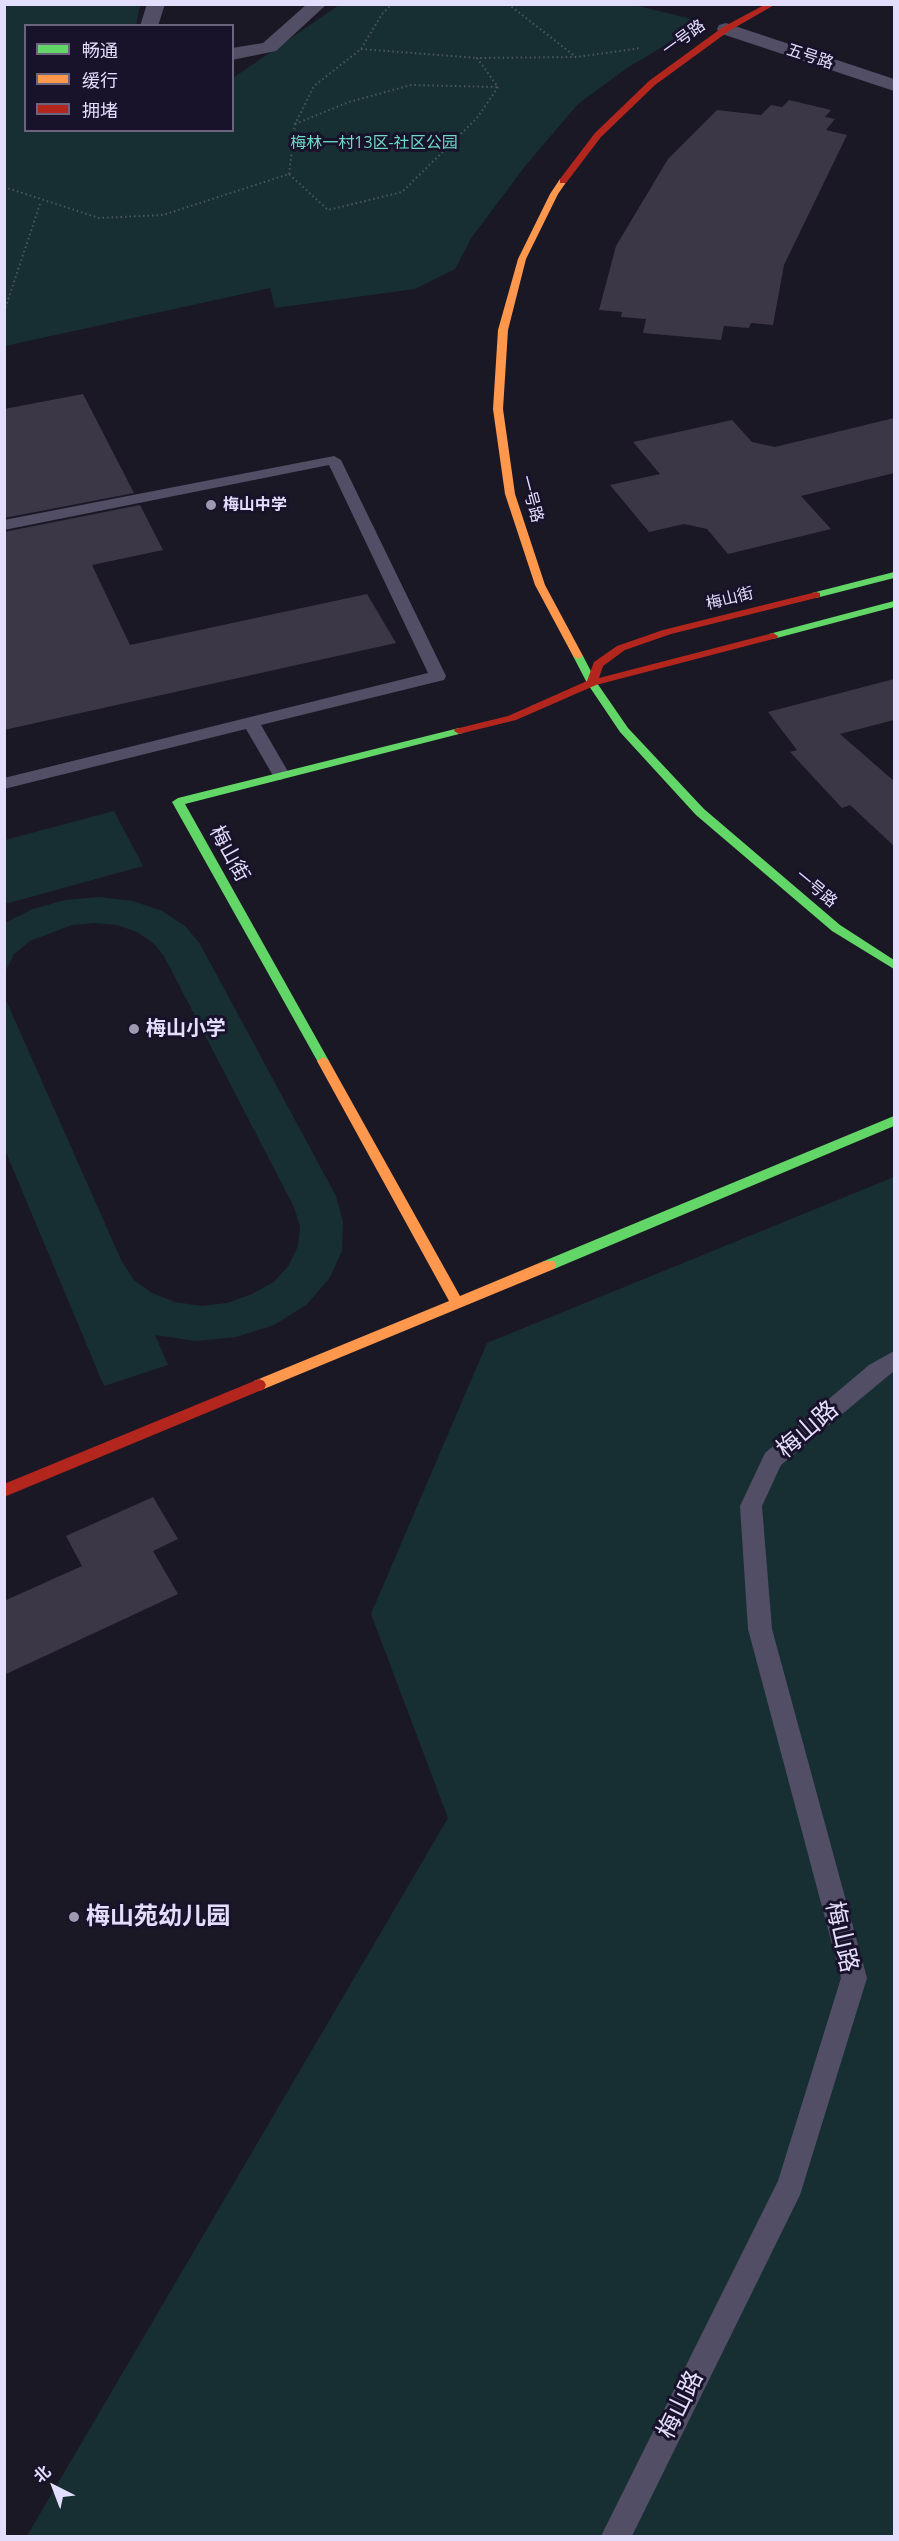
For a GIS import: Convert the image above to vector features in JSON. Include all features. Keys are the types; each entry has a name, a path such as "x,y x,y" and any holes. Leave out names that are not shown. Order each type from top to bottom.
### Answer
{"street":[{"path":"150,24 156,4"},
{"path":"234,54 269,47 318,4"},
{"name":"一号路","path":"772,4 726,29 652,83 598,135 554,194 522,259 502,330 498,409 510,494 540,585 592,683 624,730 700,812 836,928 894,965"},
{"name":"五号路","path":"726,29 894,85"},
{"name":"梅山街","path":"592,683 598,664 621,648 667,632 894,575"},
{"name":"梅山街","path":"457,1303 178,802 512,718 592,683 894,604"},
{"path":"4,1491 894,1121"}],"lane":[{"path":"4,525 334,460 438,676 4,784"},
{"path":"251,723 281,776"},
{"name":"梅山路","path":"616,2536 790,2185 854,1978 760,1629 751,1506 773,1459 877,1371 894,1360"}],"path":[{"path":"289,174 295,124 314,86 361,49 382,14 392,4"},
{"path":"508,4 577,57"},
{"path":"361,49 477,58 577,57 645,47"},
{"path":"477,58 498,87"},
{"path":"295,124 349,102 411,85 457,84 498,87"},
{"path":"289,174 328,210 402,192 477,118 498,87"},
{"path":"4,187 40,201 99,218 163,215 289,174"},
{"path":"4,312 40,201"}],"green space":[{"name":"梅林一村13区-社区公园","path":"630,4 704,22 627,68 578,104 526,165 472,237 455,269 415,289 275,308 270,288 5,346 4,5 140,5 136,24 24,24 24,132 234,132 234,77 339,5"},
{"path":"114,811 143,866 5,904 5,840"},
{"path":"99,897 133,901 162,911 185,926 200,944 336,1196 343,1222 342,1251 329,1279 306,1305 274,1325 236,1337 196,1341 155,1335 168,1365 104,1386 5,1150 5,998 122,1262 134,1280 152,1293 175,1302 201,1306 227,1303 252,1294 274,1282 289,1265 298,1246 300,1226 294,1207 164,956 153,943 137,932 117,925 95,923 72,925 30,941 14,954 5,972 5,923 33,909 65,900"},
{"path":"894,1177 894,2536 27,2536 448,1818 371,1614 487,1343"}],"building":[{"path":"789,100 831,110 825,117 835,119 826,130 847,135 784,265 773,325 751,323 749,328 724,326 721,340 643,333 646,319 621,317 622,312 599,310 616,246 668,159 717,110 761,115 771,105 782,107"},
{"path":"83,394 134,493 4,518 4,409"},
{"path":"894,418 894,473 801,496 831,529 728,554 707,529 684,524 649,532 610,485 660,474 633,442 732,420 752,442 775,447"},
{"path":"140,505 163,550 92,565 130,645 367,594 396,643 4,730 4,532"},
{"path":"894,679 894,720 840,734 894,781 894,846 850,805 842,808 790,752 797,750 768,712"},
{"path":"153,1497 178,1539 153,1551 178,1594 4,1675 4,1601 82,1566 66,1536"}],"traffic: fast":[{"path":"816,595 894,575"},
{"path":"773,636 894,604"},
{"path":"578,656 592,683 624,730 700,812 836,928 894,965"},
{"path":"323,1061 178,802 459,731"},
{"path":"549,1265 894,1121"}],"traffic: slow":[{"path":"563,181 554,194 522,259 503,330 498,409 510,494 540,585 578,656"},
{"path":"323,1061 457,1303"},
{"path":"259,1385 549,1265"}],"traffic: jam":[{"path":"563,181 598,135 652,83 726,29 773,4"},
{"path":"592,683 598,664 621,648 667,632 816,595"},
{"path":"459,731 512,718 592,683 773,636"},
{"path":"4,1491 259,1385"}],"place":[{"name":"梅山中学","path":"211,505"},
{"name":"梅山小学","path":"134,1029"},
{"name":"梅山苑幼儿园","path":"74,1917"}]}
